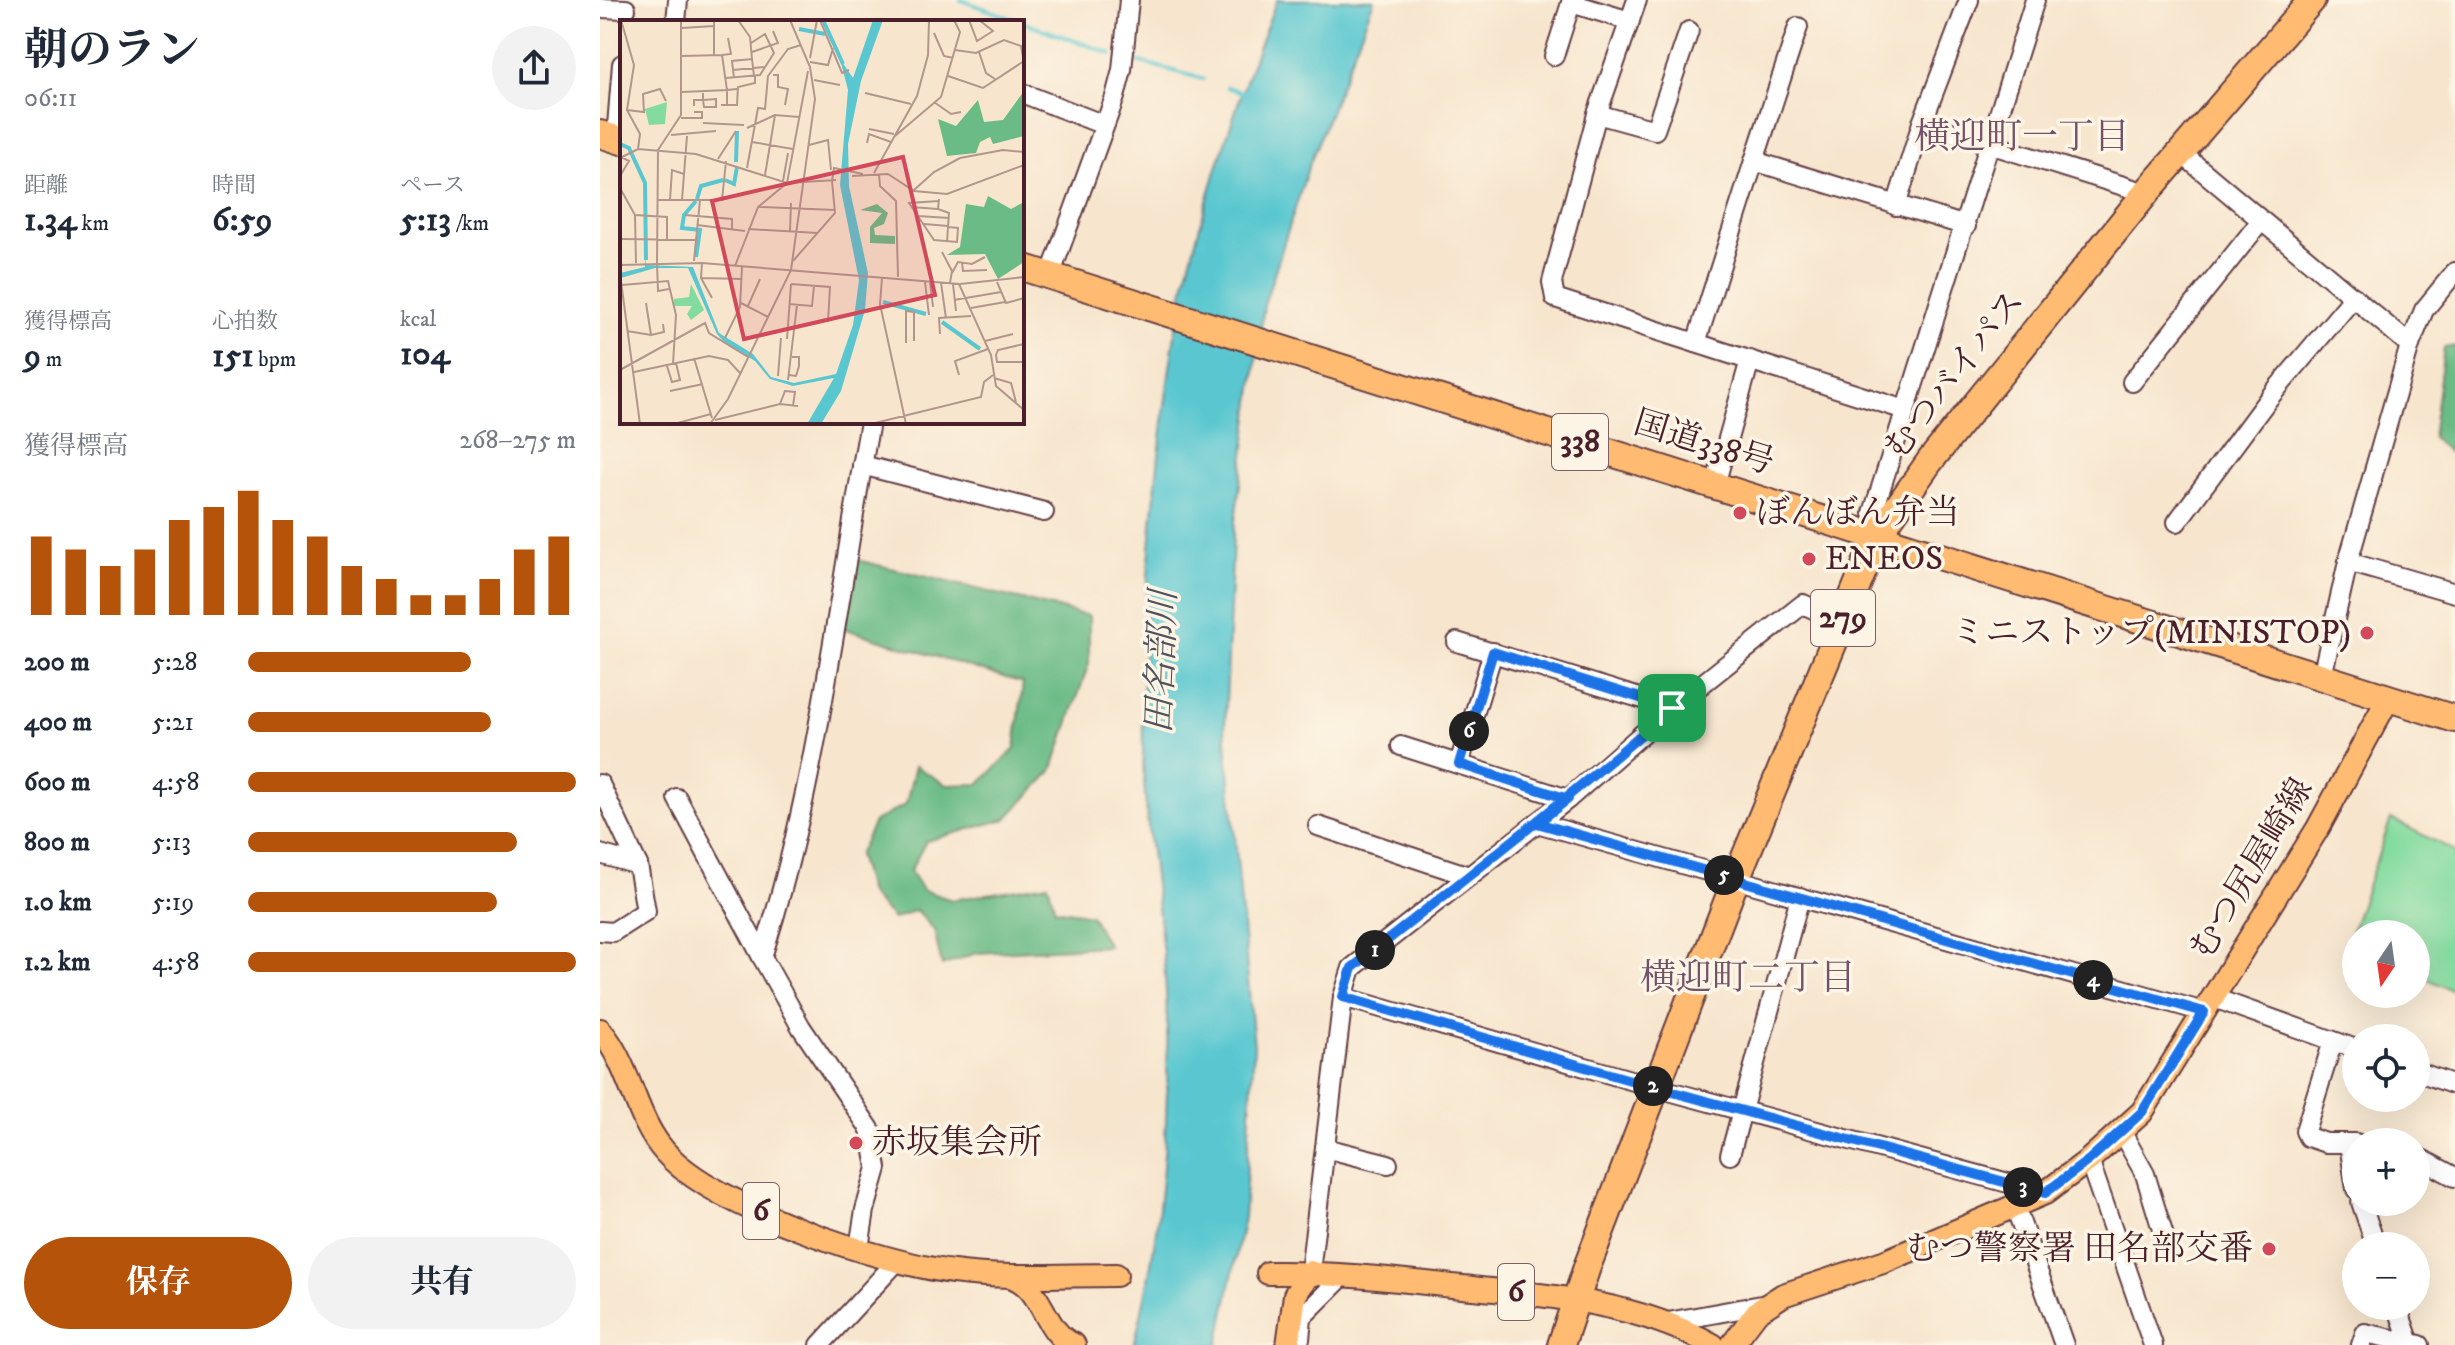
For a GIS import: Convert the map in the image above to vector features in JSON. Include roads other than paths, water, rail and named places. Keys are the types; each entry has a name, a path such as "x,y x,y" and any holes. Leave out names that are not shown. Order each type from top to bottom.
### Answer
{"highway":[{"name":"むつバイパス","path":"1561,1345 1587,1267 1736,879 1878,535 1930,461 2146,193 2312,0"},
{"name":"国道338号","path":"1024,268 2455,719"}],"main road":[{"name":"むつ尻屋崎線","path":"1732,1345 1767,1304 1783,1295 1886,1261 2045,1193 2089,1160 2142,1112 2318,828 2389,697"},
{"name":"6","path":"600,1030 623,1064 652,1137 688,1173 777,1219 898,1260 951,1272 1116,1275"},
{"name":"6","path":"1268,1273 1310,1272 1578,1299 1668,1322 1713,1345"},
{"path":"1288,1345 1295,1295 1310,1272"},
{"path":"1004,1274 1024,1280 1043,1305 1053,1330 1074,1345"}],"street":[{"path":"676,20 678,0"},
{"path":"1050,276 1122,70 1129,0"},
{"path":"1637,0 1597,114 1552,282 1555,298 1905,410"},
{"path":"1896,206 1922,123 1969,0"},
{"path":"1878,535 1873,513 2035,0"},
{"path":"1554,56 1572,1 1630,21"},
{"path":"600,8 626,10"},
{"path":"1696,343 1798,27"},
{"path":"1597,114 1655,130 1689,31"},
{"path":"613,138 620,80"},
{"path":"1024,94 1104,125"},
{"path":"1922,123 2146,193"},
{"path":"2180,152 2410,345"},
{"path":"1754,161 1966,226"},
{"path":"2132,382 2261,221"},
{"path":"2322,676 2348,562 2410,345 2424,310 2455,272"},
{"path":"2177,522 2269,398 2354,297"},
{"path":"1715,485 1750,360"},
{"path":"762,957 777,910 832,657 870,424"},
{"path":"862,465 1044,512"},
{"path":"2348,562 2455,593"},
{"path":"1310,1272 1343,997 1352,968 1568,799 1672,708 1803,604 1841,622"},
{"path":"1457,642 1672,708"},
{"path":"1459,764 1493,652"},
{"path":"1401,746 1568,799"},
{"path":"600,784 638,865 646,911 613,932 600,931"},
{"path":"677,798 801,1027 870,1129 877,1168 859,1248"},
{"path":"1537,823 1800,897 2209,1005 2342,1044"},
{"path":"1318,826 1469,876"},
{"path":"600,854 638,865"},
{"path":"1730,1155 1800,897"},
{"path":"1343,997 1658,1088 2045,1193"},
{"path":"2333,1041 2305,1131 2308,1137 2326,1143 2342,1143"},
{"path":"2430,1076 2455,1085"},
{"path":"2121,1131 2145,1174 2164,1236"},
{"path":"1325,1148 1388,1164"},
{"path":"2089,1160 2153,1345"},
{"path":"2430,1164 2455,1177"},
{"path":"2015,1206 2064,1345"},
{"path":"820,1345 898,1260"},
{"path":"1299,1345 1302,1317 1344,1275"},
{"path":"1668,1322 1767,1304"},
{"path":"2404,1320 2415,1344"},
{"path":"2363,1339 2415,1344"}],"water":[{"name":"田名部川","path":"1277,0 1374,0 1308,168 1264,305 1233,536 1225,728 1254,1046 1244,1217 1218,1345 1134,1345 1152,1258 1166,1124 1166,991 1146,811 1143,752 1145,630 1157,470 1173,348 1189,267 1228,132"}],"waterway":[{"path":"961,0 1017,20"},
{"path":"1024,23 1112,54"},
{"path":"1133,60 1203,79"},
{"path":"1227,87 1247,94"}],"place":[{"name":"ぼんぼん弁当","path":"1740,513"},
{"name":"ENEOS","path":"1809,559"},
{"name":"ミニストップ(MINISTOP)","path":"2367,633"},
{"name":"赤坂集会所","path":"856,1143"},
{"name":"むつ警察署 田名部交番","path":"2269,1249"}],"district":[{"name":"横迎町一丁目","path":"2022,137"},
{"name":"横迎町二丁目","path":"1748,978"}]}
